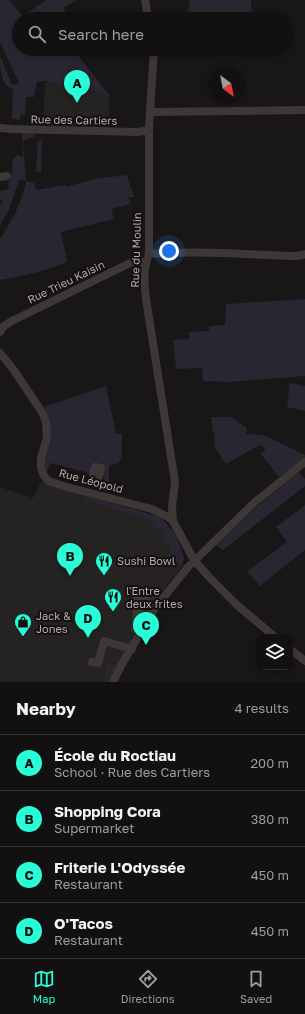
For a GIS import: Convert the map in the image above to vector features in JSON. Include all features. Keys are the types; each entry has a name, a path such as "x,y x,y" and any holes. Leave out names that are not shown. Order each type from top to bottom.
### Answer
{"street":[{"path":"145,0 147,12"},
{"name":"Rue du Moulin","path":"154,56 148,130 148,258 144,278 146,299 176,482 172,506 173,522"},
{"path":"150,112 305,110"},
{"name":"Rue des Cartiers","path":"0,128 12,130 131,132 148,130"},
{"name":"Rue Trieu Kaisin","path":"0,332 4,326 12,321 132,262 148,258 197,252 298,256 305,254"},
{"name":"Rue Léopold","path":"0,353 31,394 44,417 47,438 41,463 42,470 47,479 55,484 152,509 168,517 173,522"},
{"path":"113,682 162,597 194,560 255,502 305,462"},
{"path":"173,522 194,560 237,605 271,634"},
{"path":"137,612 135,629 140,634"},
{"path":"92,662 98,663 104,641 132,649"},
{"path":"293,652 305,662"}],"shaded area":[{"path":"0,0 9,0 20,12 12,12 12,56 79,56 110,96 109,98 105,93 45,81 37,82 34,97 26,97 25,114 20,116 20,120 12,119 13,89 5,84 3,80 0,55 12,85 19,83 0,42"},
{"path":"46,0 77,0 64,7 65,12 29,12"},
{"path":"190,0 251,0 252,12 188,12"},
{"path":"45,81 105,93 109,98 110,127 47,125 47,116 44,115"},
{"path":"22,133 36,133 34,137 23,142 26,181 19,180 8,212 0,225 0,206 3,200 0,200 0,191 9,189 8,183 11,179 13,159 17,155 23,157"},
{"path":"42,140 41,172 37,172 38,142"},
{"path":"127,175 134,197 128,197 131,204 111,209 114,219 61,232 67,262 34,273 0,280 0,239 15,214 24,191 26,181 34,183 36,190 66,185 66,187 94,179"},
{"path":"305,299 305,376 229,382 203,381 202,368 176,369 173,340 189,339 189,332 209,331 209,326 225,325 226,304"},
{"path":"290,383 305,386 305,411 287,407"},
{"path":"106,386 116,434 122,434 122,458 118,463 109,466 109,492 105,491 104,477 51,463 47,472 44,464 48,425 45,405 47,406"},
{"path":"211,417 231,417 247,428 246,434 264,435 305,455 305,459 279,477 260,453 266,450 260,445 226,464 214,447 215,442"},
{"path":"299,472 305,479 305,486 223,550 216,545 261,503"},
{"path":"44,480 55,487 161,517 176,535 183,554 184,558 182,566 158,597 111,682 0,682 0,487 33,498 41,482"},
{"path":"86,496 161,517 176,535 184,558 182,566 167,562 171,546 162,542 162,532 153,527 151,520 85,500"},
{"path":"305,505 305,550 260,586 247,571 287,542 276,527"},
{"path":"153,591 158,597 139,628 137,626 141,614"},
{"path":"108,664 117,666 109,682 103,682 106,671 105,669"}],"place":[{"name":"École du Roctiau","path":"77,103"},
{"name":"Shopping Cora","path":"70,576"},
{"name":"Sushi Bowl","path":"104,576"},
{"name":"l'Entre deux frites","path":"113,612"},
{"name":"Jack & Jones","path":"23,637"},
{"name":"O'Tacos","path":"88,638"},
{"name":"Friterie L'Odyssée","path":"146,645"}]}
